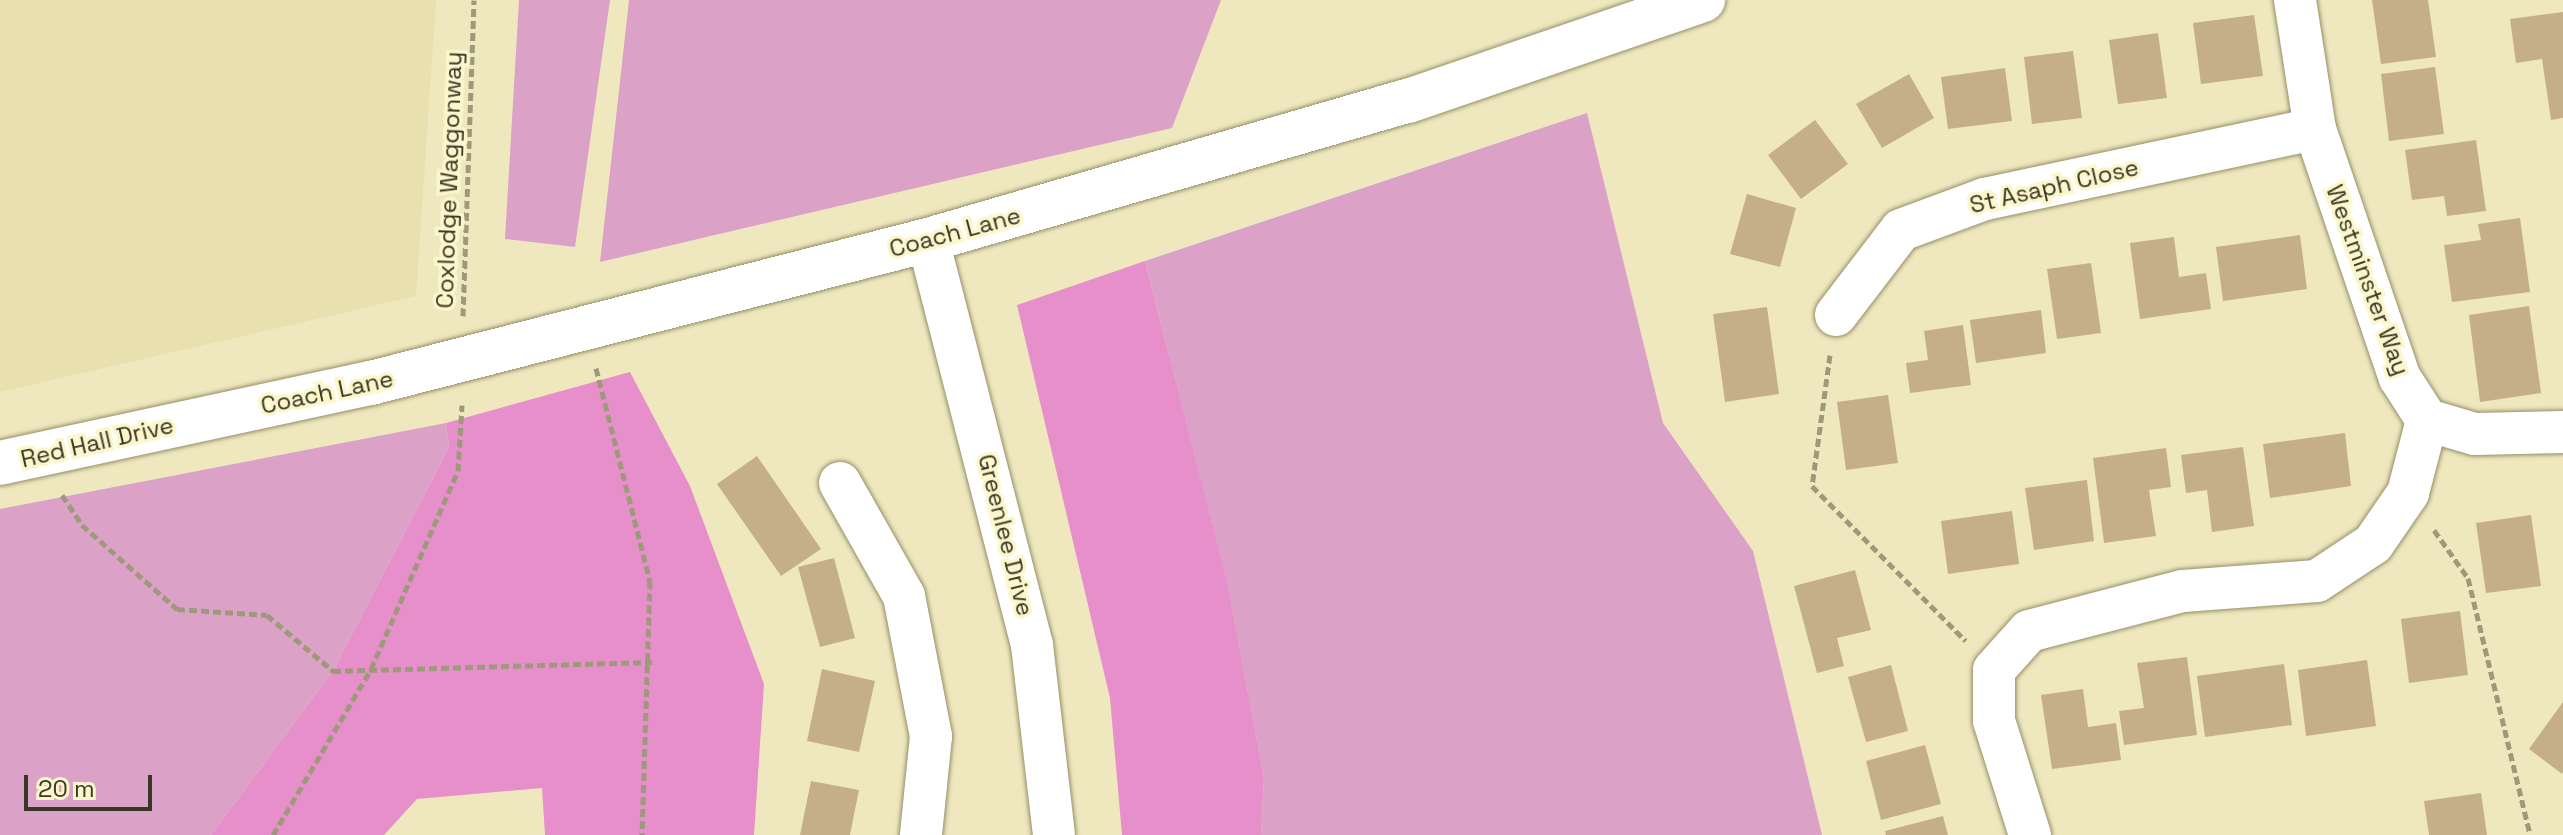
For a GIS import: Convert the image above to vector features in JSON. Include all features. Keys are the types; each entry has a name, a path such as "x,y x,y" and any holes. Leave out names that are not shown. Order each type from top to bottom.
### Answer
{"street":[{"name":"Coach Lane","path":"194,420 461,361 928,240 1408,101 1703,0"},
{"name":"Westminster Way","path":"2295,0 2315,129 2400,378 2427,420"},
{"name":"St Asaph Close","path":"1836,315 1901,230 1985,199 2315,129"},
{"name":"Greenlee Drive","path":"928,240 1032,645 1054,835"},
{"name":"Red Hall Drive","path":"0,463 194,420"},
{"path":"2030,835 1994,721 1994,670 2029,631 2183,591 2317,581 2373,544 2408,493 2427,420 2475,434 2563,432"},
{"path":"840,483 904,596 931,736 921,835"}],"path":[{"name":"Coxlodge Waggonway","path":"273,835 371,669 458,471 474,0"},
{"path":"1836,315 1812,486 1994,670"},
{"path":"586,329 650,581 652,662 638,780 642,835"},
{"path":"46,454 82,525 177,609 267,615 333,671 652,662"},
{"path":"2408,493 2468,578 2530,835"}],"shaded area":[{"path":"0,0 436,0 416,296 0,392"},
{"path":"519,0 610,0 575,247 505,239"},
{"path":"629,0 1221,0 1172,128 600,262"},
{"path":"1587,113 1663,423 1753,551 1822,835 1261,835 1264,778 1227,582 1145,261"},
{"path":"1145,261 1227,581 1264,778 1261,835 1122,835 1110,698 1017,305"},
{"path":"630,372 690,486 764,684 754,835 545,835 542,788 417,799 384,835 211,835 333,671 449,447 446,423"},
{"path":"446,423 449,447 333,671 211,835 0,835 0,509"}],"building":[{"path":"2372,0 2428,0 2436,57 2381,64"},
{"path":"2563,12 2563,118 2551,120 2542,59 2516,63 2510,19"},
{"path":"2254,15 2263,76 2201,84 2193,23"},
{"path":"2158,33 2167,98 2118,104 2109,40"},
{"path":"2073,51 2082,118 2032,124 2024,57"},
{"path":"2435,67 2444,134 2389,141 2381,74"},
{"path":"2005,68 2012,121 1948,129 1941,77"},
{"path":"1909,74 1934,118 1882,148 1856,104"},
{"path":"1815,120 1848,164 1801,199 1768,155"},
{"path":"2476,140 2486,211 2447,216 2444,196 2412,200 2405,150"},
{"path":"1747,194 1796,208 1780,267 1730,254"},
{"path":"2520,218 2530,292 2452,302 2444,245 2481,240 2478,224"},
{"path":"2300,235 2307,289 2223,301 2216,247"},
{"path":"2174,237 2179,277 2206,273 2211,309 2140,319 2130,243"},
{"path":"2091,263 2101,333 2057,339 2047,269"},
{"path":"2529,306 2541,393 2480,402 2469,315"},
{"path":"1767,307 1779,394 1725,402 1713,314"},
{"path":"2041,310 2046,353 1976,363 1970,320"},
{"path":"1963,325 1971,385 1910,393 1906,363 1928,360 1924,331"},
{"path":"1888,395 1898,463 1846,470 1837,402"},
{"path":"2345,433 2351,486 2270,498 2263,444"},
{"path":"2243,447 2254,526 2212,532 2207,490 2186,493 2181,455"},
{"path":"2166,448 2171,487 2149,490 2156,536 2104,543 2093,458"},
{"path":"757,456 821,549 781,576 717,484"},
{"path":"2087,480 2094,541 2034,550 2025,488"},
{"path":"2012,511 2019,564 1948,574 1941,521"},
{"path":"2531,515 2541,586 2486,593 2476,523"},
{"path":"834,558 855,638 820,647 798,567"},
{"path":"1855,570 1871,630 1837,638 1844,666 1817,673 1794,586"},
{"path":"2460,611 2468,675 2409,683 2401,619"},
{"path":"2187,657 2197,735 2124,745 2119,711 2144,708 2137,663"},
{"path":"2367,660 2376,726 2306,736 2298,670"},
{"path":"2284,664 2292,725 2205,737 2197,676"},
{"path":"1891,665 1908,731 1866,742 1848,677"},
{"path":"822,669 875,681 859,752 807,741"},
{"path":"2083,689 2088,727 2116,723 2121,760 2052,769 2041,695"},
{"path":"2563,702 2563,772 2562,774 2529,749"},
{"path":"1925,745 1941,804 1881,820 1866,761"},
{"path":"811,781 859,790 850,835 800,835"},
{"path":"2481,793 2487,835 2429,835 2424,801"},
{"path":"1943,816 1948,835 1886,835 1885,831"}]}
